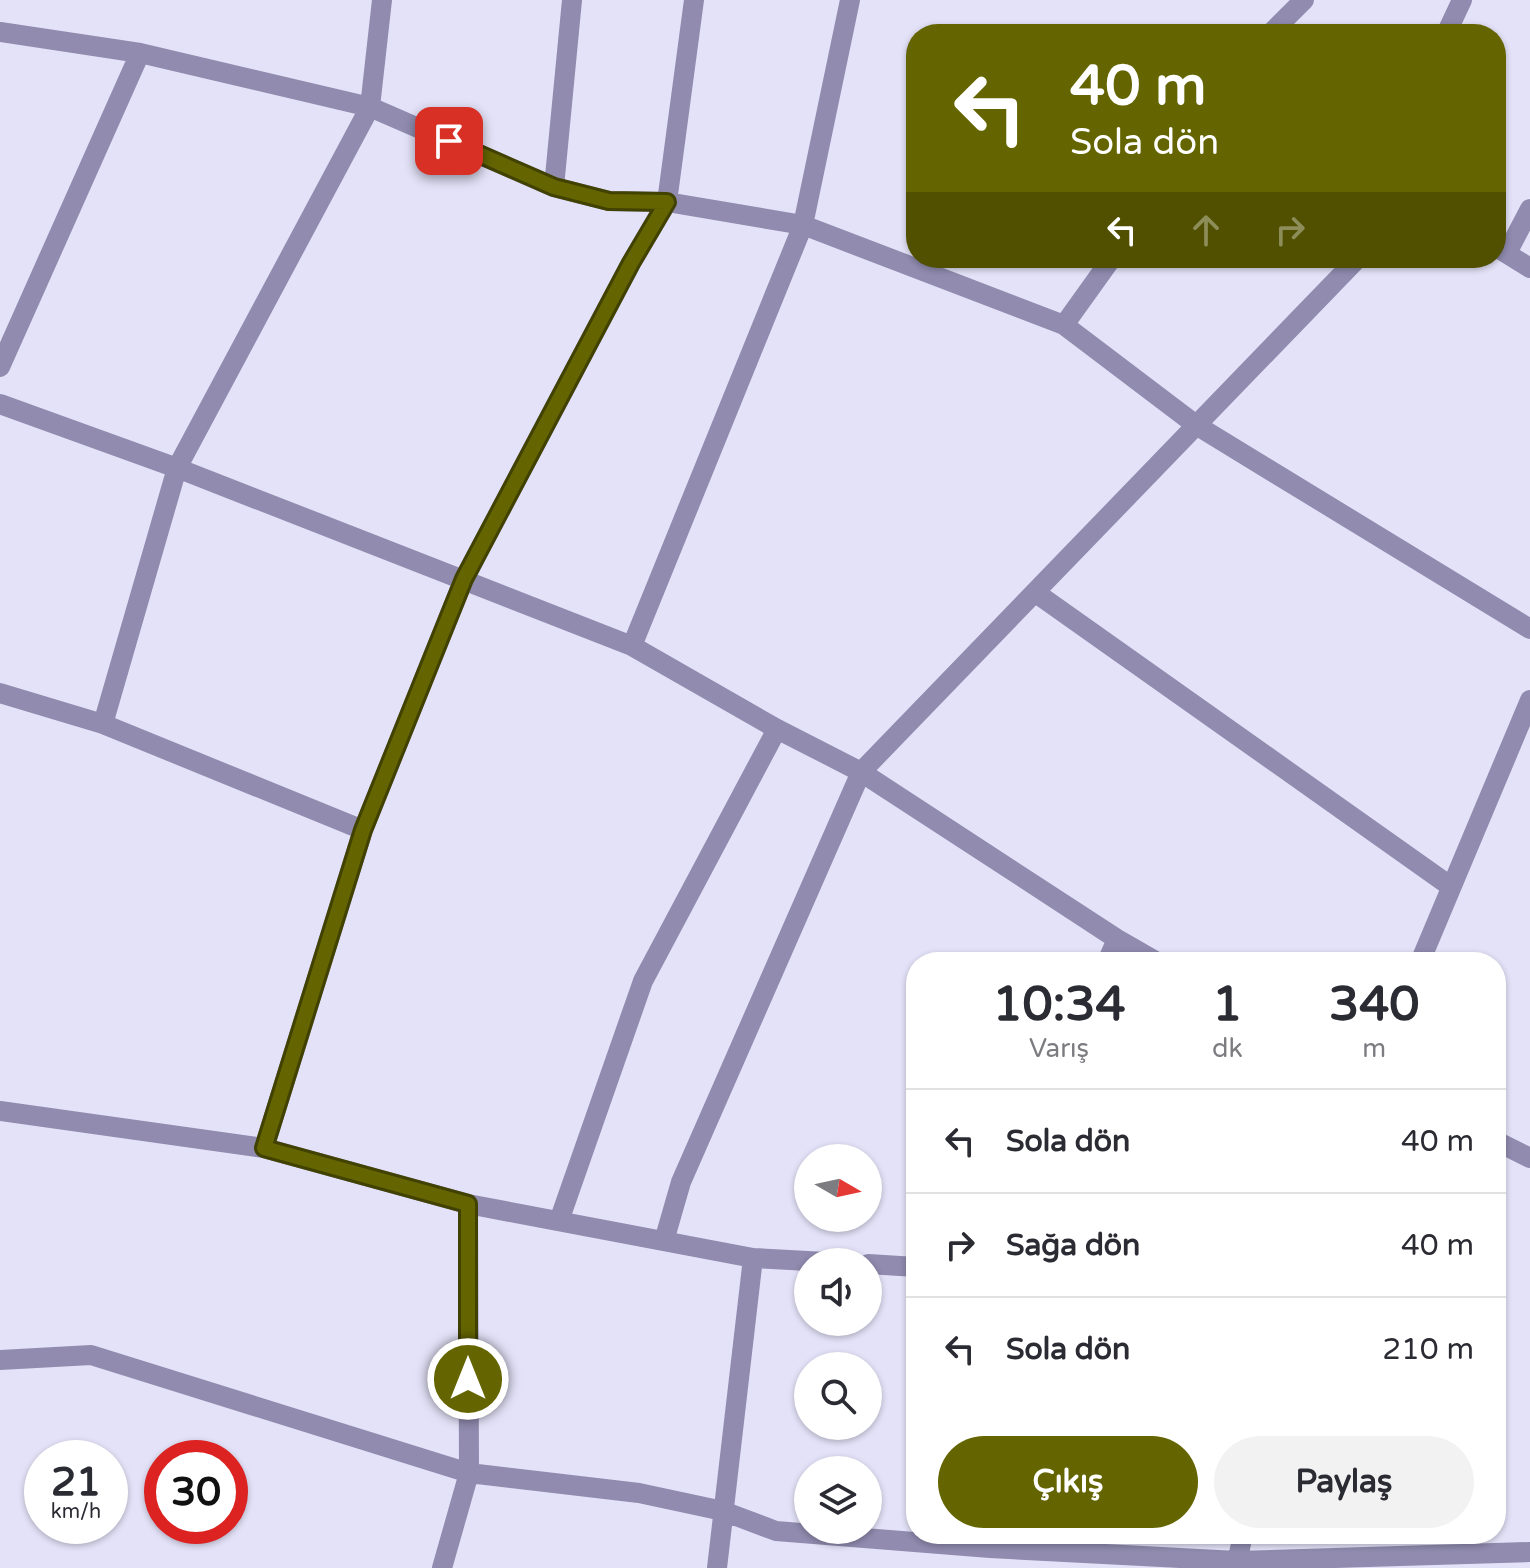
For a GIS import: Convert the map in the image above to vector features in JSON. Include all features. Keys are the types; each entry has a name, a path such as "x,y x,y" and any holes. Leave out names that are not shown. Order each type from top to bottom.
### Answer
{"street":[{"path":"103,724 177,468 370,107 382,0"},
{"path":"554,187 572,0"},
{"path":"264,1148 363,830 464,579 631,263 667,202 694,0"},
{"path":"632,646 803,225 850,0"},
{"path":"1280,24 1304,0"},
{"path":"1451,24 1462,0"},
{"path":"0,32 140,53 370,107 554,187 609,201 667,202 803,225 906,264"},
{"path":"0,367 140,53"},
{"path":"1506,243 1530,209"},
{"path":"1506,253 1530,268"},
{"path":"915,268 1064,325 1196,425 1530,629"},
{"path":"1064,325 1105,268"},
{"path":"664,1241 681,1182 861,772 1348,268"},
{"path":"0,404 177,468 632,646 777,729 861,772 1140,952"},
{"path":"1036,593 1450,886"},
{"path":"0,693 103,724 363,830"},
{"path":"1424,952 1450,886 1522,735 1530,700"},
{"path":"559,1221 643,981 777,729"},
{"path":"1111,952 1117,939"},
{"path":"0,1111 264,1148 468,1204 753,1258 794,1260"},
{"path":"1506,1146 1530,1158"},
{"path":"442,1568 469,1473 468,1204"},
{"path":"717,1568 753,1258"},
{"path":"882,1265 906,1266"},
{"path":"0,1360 91,1355 469,1473 639,1493 723,1511 776,1531 906,1541"},
{"path":"940,1544 1236,1564 1530,1552"},
{"path":"1236,1564 1241,1544"}],"route":[{"path":"449,141 554,187 609,201 667,202 631,263 464,579 363,830 264,1148 468,1204 468,1379"}]}
